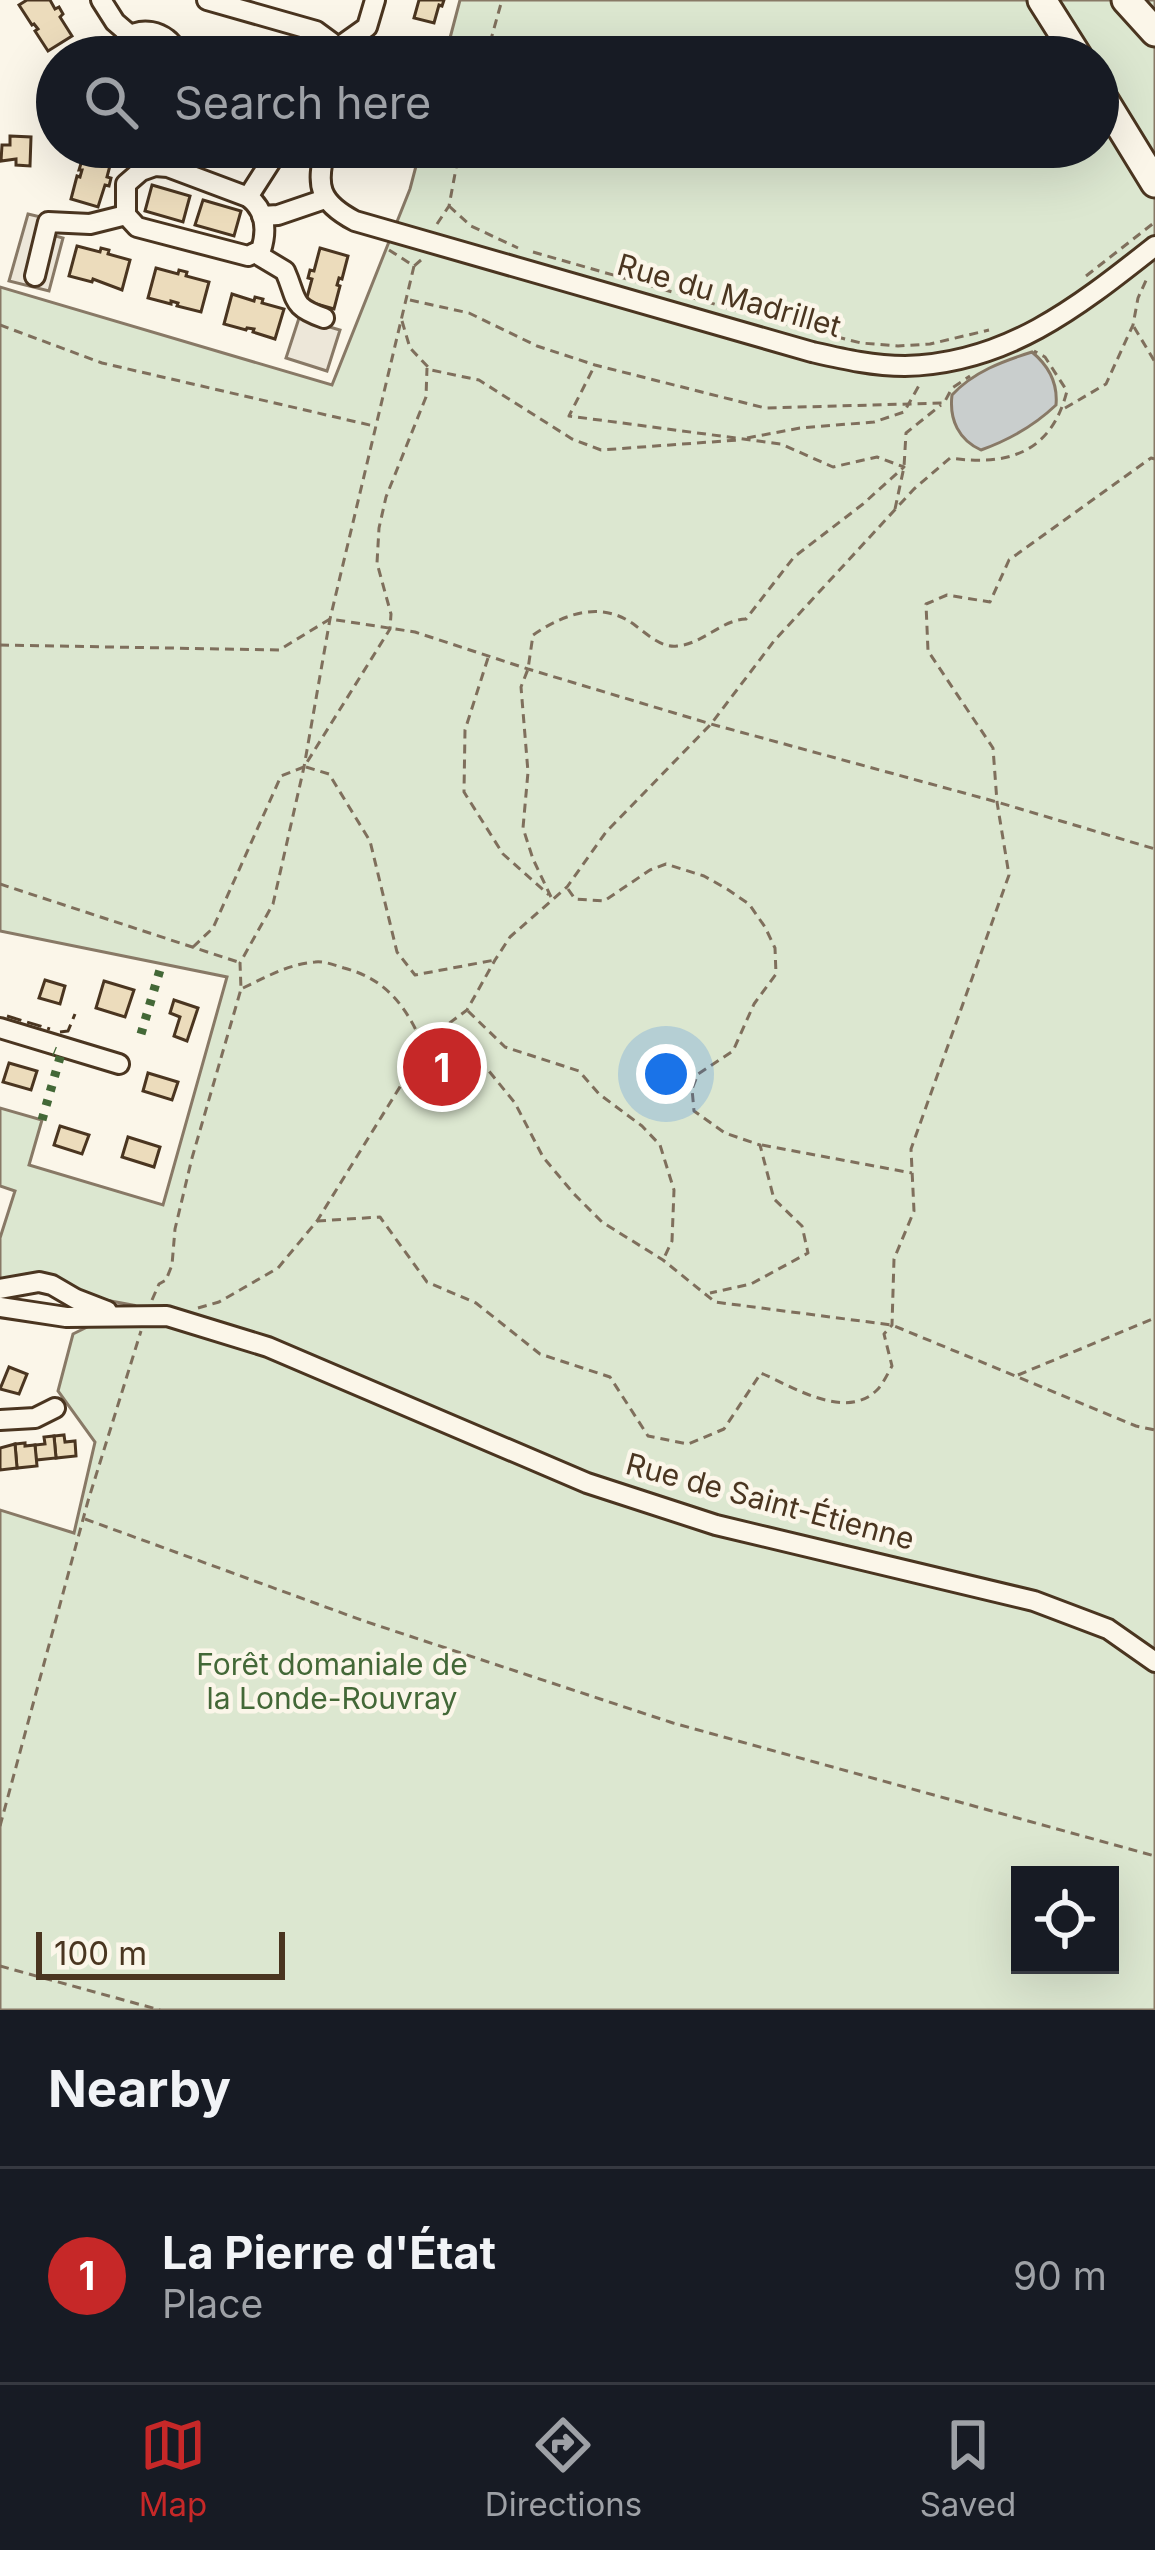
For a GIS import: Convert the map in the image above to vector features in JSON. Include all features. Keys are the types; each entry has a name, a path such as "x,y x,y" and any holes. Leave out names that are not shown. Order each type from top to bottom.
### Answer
{"highway":[{"path":"1042,0 1065,36"},
{"path":"1126,0 1155,32"},
{"path":"1119,124 1155,183"}],"street":[{"path":"101,0 129,34 162,36"},
{"path":"207,0 321,36"},
{"path":"358,36 368,27 375,0"},
{"path":"149,168 126,184 126,215 137,227 248,256 261,250 266,235 258,204 190,168"},
{"path":"248,197 267,168"},
{"path":"262,216 325,199 321,168"},
{"name":"Rue du Madrillet","path":"325,199 355,221 430,243 812,352 861,363 908,366 968,356 1029,336 1071,311 1155,246"},
{"path":"35,276 48,222 89,224 126,215"},
{"path":"255,253 286,271 293,299 302,310 324,318"},
{"path":"0,1028 119,1064"},
{"path":"0,1289 39,1282 117,1315"},
{"name":"Rue de Saint-Étienne","path":"0,1307 67,1317 167,1316 268,1346 587,1483 716,1525 1034,1600 1108,1629 1155,1662"},
{"path":"0,1420 35,1418 55,1408"}],"path":[{"path":"492,36 502,0"},
{"path":"430,243 449,206 456,168"},
{"path":"449,206 471,226 516,248 834,337 914,346 994,328"},
{"path":"1076,284 1155,222"},
{"path":"0,1826 83,1518 146,1316 172,1265 175,1229 192,1158 241,989 240,963 273,904 331,619 414,266"},
{"path":"1062,410 1106,384 1133,325 1151,269"},
{"path":"401,319 410,348 431,370 479,380 572,439 601,450 745,439 800,428 874,422 904,412 910,403"},
{"path":"0,325 102,363 376,427"},
{"path":"1133,325 1155,362"},
{"path":"167,1316 219,1302 278,1268 317,1221 424,1048 467,1010 510,937 567,887 606,832 711,724 774,641 914,489 950,458 1006,459 1038,444 1062,410 1066,392 1045,357 1034,351"},
{"path":"595,365 569,416 781,444 833,467 877,457 904,467"},
{"path":"193,947 213,928 281,776 304,766 390,628 391,614 377,563 379,527 386,497 426,397 427,366"},
{"path":"894,511 906,433 944,403"},
{"path":"317,1221 380,1216 427,1282 476,1303 540,1354 610,1377 648,1436 688,1444 724,1429 761,1373 823,1400 856,1403 876,1391 892,1366 884,1334 892,1325 894,1259 914,1211 911,1149 1010,875 993,748 928,651 926,604 947,595 990,602 1009,560 1155,459"},
{"path":"552,898 523,828 528,772 521,687 533,635 551,622 611,611 653,640 676,647 732,620 746,620 794,557 904,467"},
{"path":"0,645 279,650 331,619 415,632 711,724 1155,849"},
{"path":"488,656 465,730 464,792 503,854 552,898"},
{"path":"304,766 328,775 370,841 397,952 415,975 494,960"},
{"path":"567,887 575,899 604,901 666,865 704,876 749,904 775,948 776,974 754,1004 733,1051 698,1074 692,1089 694,1111 725,1133 760,1145 912,1174"},
{"path":"0,884 240,963"},
{"path":"241,989 281,969 320,961 361,973 392,991 410,1015 424,1048"},
{"path":"467,1010 505,1047 579,1071 660,1145 674,1190 672,1240 663,1260"},
{"path":"444,1027 515,1102 543,1157 574,1194 602,1222 663,1260 715,1302 892,1325 1155,1430"},
{"path":"707,1294 751,1284 808,1253 802,1226 774,1199 760,1145"},
{"path":"1016,1376 1155,1318"},
{"path":"83,1518 364,1621 673,1723 1155,1856"},
{"path":"0,1966 160,2010"}],"green space":[{"name":"Forêt domaniale de la Londe-Rouvray","path":"460,0 1155,0 1155,2010 0,2010 0,1510 74,1533 95,1442 58,1391 73,1334 132,1305 89,1297 51,1275 0,1280 0,1238 15,1191 0,1186 0,1108 42,1120 29,1165 163,1205 227,977 0,931 0,287 332,385 416,168 1119,168 1119,36 451,36"}],"shaded area":[{"path":"28,214 45,218 41,232 63,238 49,291 9,281"},
{"path":"299,318 340,330 327,371 286,358"},
{"path":"1032,352 1051,376 1056,405 1002,442 981,450 973,446 957,428 952,395 999,363"}],"building":[{"path":"27,0 50,0 55,9 59,7 72,36 38,36 19,5"},
{"path":"419,0 444,0 434,23 414,18"},
{"path":"10,136 31,137 30,166 16,165 16,159 1,161 2,145 10,145"},
{"path":"109,168 109,186 105,185 98,207 71,199 79,170"},
{"path":"152,185 190,196 183,222 145,211"},
{"path":"203,200 241,211 234,236 195,225"},
{"path":"77,246 109,250 108,254 130,260 122,290 69,276"},
{"path":"320,248 348,256 334,309 306,301 310,270 314,271"},
{"path":"156,268 187,272 186,276 209,282 201,312 148,298"},
{"path":"232,294 263,299 262,303 284,309 275,339 254,329 224,324"},
{"path":"45,980 65,986 60,1004 39,998"},
{"path":"104,981 134,990 125,1017 96,1008"},
{"path":"174,1000 198,1008 187,1041 174,1036 180,1017 170,1013"},
{"path":"9,1063 37,1071 31,1090 3,1082"},
{"path":"148,1073 178,1082 172,1100 143,1091"},
{"path":"60,1126 89,1135 82,1154 54,1145"},
{"path":"128,1137 160,1147 154,1167 122,1157"},
{"path":"9,1367 27,1374 19,1394 0,1389"},
{"path":"64,1435 65,1442 75,1441 76,1456 56,1458 54,1436"},
{"path":"54,1436 56,1458 36,1460 35,1445"},
{"path":"15,1444 35,1445 37,1466 17,1468"},
{"path":"15,1444 17,1468 0,1470 0,1448"}],"hedge":[{"path":"141,1034 162,963"},
{"path":"42,1120 61,1054 54,1051"}],"fence":[{"path":"60,1032 68,1031 75,1014"},
{"path":"7,1016 50,1029"}],"place":[{"name":"La Pierre d'État","path":"442,1067"}]}
